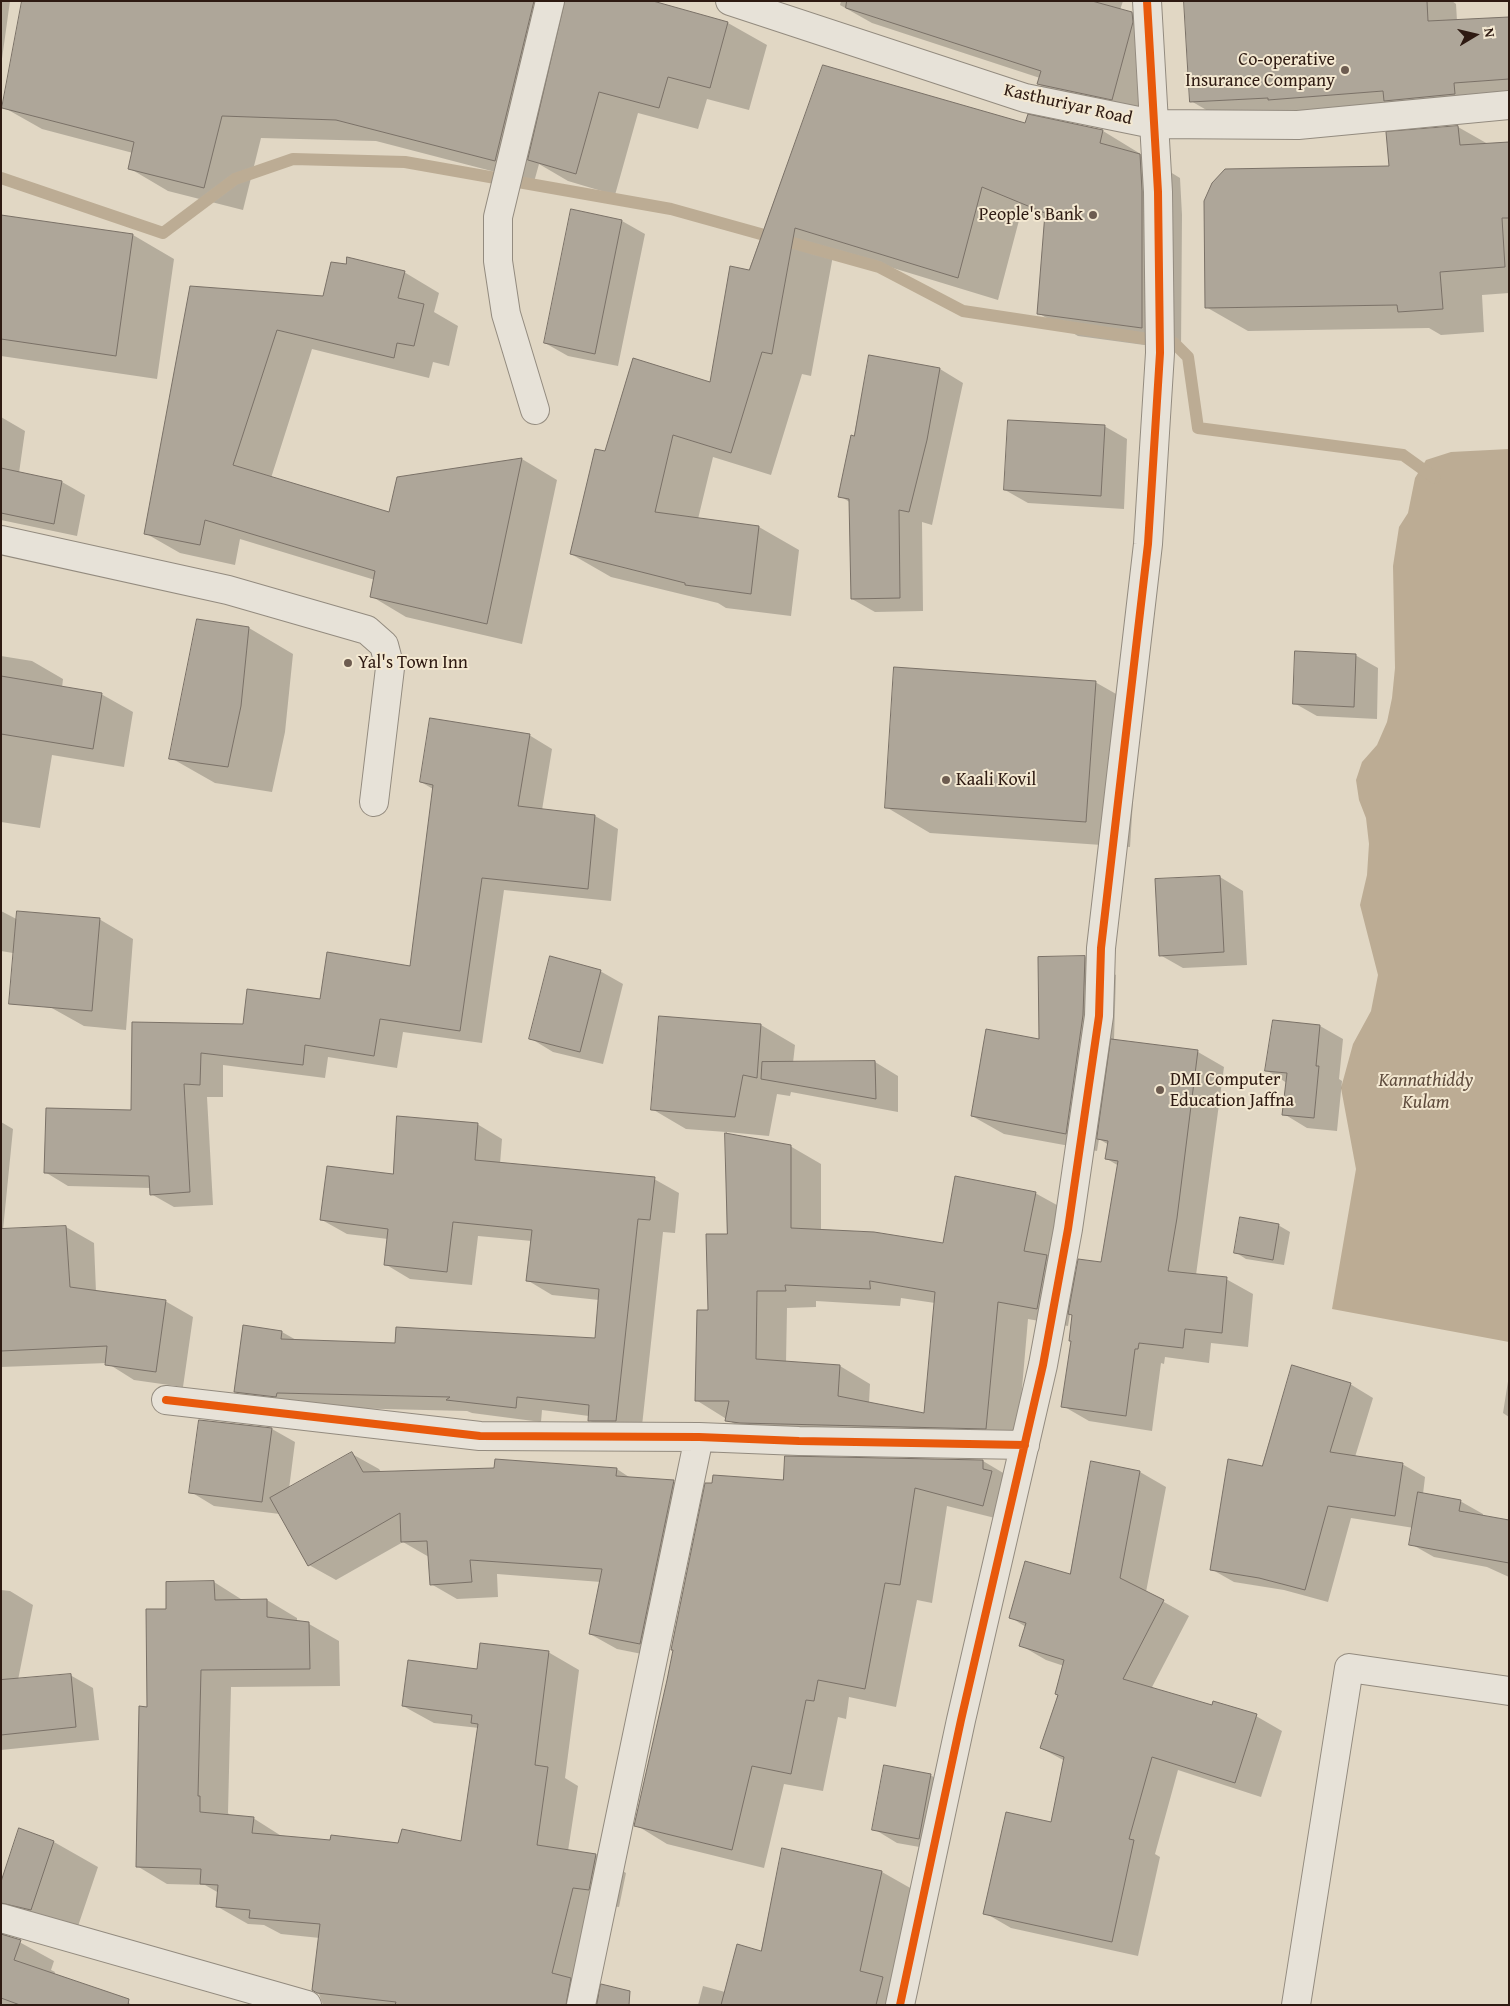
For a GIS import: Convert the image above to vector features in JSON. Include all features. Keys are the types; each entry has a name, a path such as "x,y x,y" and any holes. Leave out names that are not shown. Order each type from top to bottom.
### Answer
{"street":[{"path":"535,410 506,314 498,261 498,217 550,1"},
{"name":"Kasthuriyar Road","path":"730,1 1025,98 1154,124 1298,125 1509,104"},
{"path":"900,2005 961,1720 1026,1445 1068,1230 1099,1016 1101,948 1146,562 1160,353 1161,260 1147,1"},
{"path":"1,540 228,590 367,630 384,645 390,668 374,802"},
{"path":"166,1400 480,1436 699,1437 799,1441 1026,1445"},
{"path":"581,2005 699,1437"},
{"path":"1296,2005 1349,1668 1509,1691"},
{"path":"1,1918 307,2005"}],"water":[{"name":"Kannathiddy Kulam","path":"1509,449 1509,1342 1332,1309 1356,1169 1341,1088 1353,1044 1371,1011 1378,975 1360,905 1367,875 1369,844 1366,818 1359,800 1356,780 1362,762 1377,745 1387,722 1392,698 1395,668 1393,566 1399,527 1408,513 1415,478 1426,460 1451,452"}],"building":[{"path":"22,1 534,1 495,161 336,120 222,116 204,188 128,169 134,142 2,108"},
{"path":"565,1 653,1 728,22 710,88 668,77 659,108 599,92 576,174 528,160"},
{"path":"847,1 1092,1 1132,12 1133,22 1112,100 1037,84 1041,71 846,8"},
{"path":"1184,1 1427,1 1428,21 1509,17 1509,79 1454,83 1455,94 1384,101 1383,91 1268,100 1268,98 1190,102"},
{"path":"823,65 1025,123 1028,114 1103,130 1100,143 1140,154 1142,191 1142,328 1037,314 1045,213 982,187 958,278 795,228 772,354 762,352 731,453 673,435 655,512 759,526 751,594 685,585 685,583 570,554 595,449 605,451 633,358 710,382 730,266 749,270"},
{"path":"1458,126 1460,145 1509,142 1509,218 1502,218 1505,267 1440,272 1443,309 1398,312 1397,305 1205,308 1204,201 1212,183 1225,169 1389,166 1386,132"},
{"path":"571,209 622,220 595,354 544,343"},
{"path":"1,215 133,234 116,356 1,339"},
{"path":"347,257 405,271 398,298 424,304 414,346 397,343 394,358 277,330 233,465 389,512 397,477 522,458 487,624 370,597 375,571 205,520 200,545 144,534 190,286 323,296 331,262 346,264"},
{"path":"869,355 940,368 927,440 909,512 899,510 900,598 851,599 849,499 838,497 851,435 854,436"},
{"path":"1008,420 1105,425 1101,496 1004,490"},
{"path":"1,468 62,481 54,524 1,513"},
{"path":"197,619 249,627 241,706 228,767 169,759"},
{"path":"1295,651 1356,654 1354,707 1293,704"},
{"path":"894,667 1096,681 1086,822 885,808"},
{"path":"1,676 102,693 93,749 1,734"},
{"path":"430,718 530,734 518,806 595,815 588,889 482,878 460,1031 380,1019 374,1056 305,1045 303,1065 201,1053 200,1085 184,1084 190,1192 150,1195 149,1176 44,1173 46,1108 131,1110 132,1022 243,1024 247,989 320,999 327,952 410,966 433,785 420,782"},
{"path":"1220,876 1224,952 1159,956 1155,879"},
{"path":"17,911 100,918 92,1011 9,1004"},
{"path":"550,956 601,970 580,1052 529,1039"},
{"path":"1085,956 1083,1015 1066,1134 971,1116 986,1029 1039,1039 1038,957"},
{"path":"659,1016 761,1024 757,1078 743,1075 735,1117 651,1110"},
{"path":"1273,1020 1320,1025 1316,1066 1319,1066 1314,1118 1282,1115 1287,1073 1265,1071"},
{"path":"1111,1039 1198,1050 1177,1218 1168,1271 1227,1277 1222,1333 1185,1329 1183,1348 1139,1343 1138,1349 1135,1349 1126,1416 1061,1407 1071,1341 1069,1341 1072,1315 1068,1314 1078,1259 1101,1262 1118,1161 1105,1159 1108,1141 1097,1139"},
{"path":"875,1061 876,1099 761,1079 762,1062"},
{"path":"397,1116 478,1123 475,1160 655,1177 650,1220 638,1219 616,1421 588,1421 589,1405 517,1397 516,1408 446,1400 450,1397 277,1393 276,1397 234,1392 243,1325 282,1331 281,1339 395,1343 396,1327 595,1338 599,1289 526,1281 532,1230 453,1222 447,1272 384,1265 388,1229 320,1220 327,1166 393,1174"},
{"path":"725,1133 791,1145 791,1228 874,1232 943,1243 955,1176 1036,1192 1024,1251 1047,1255 1037,1309 998,1302 986,1429 740,1423 725,1421 729,1401 695,1401 697,1310 708,1310 706,1234 727,1234","holes":["870,1281 935,1292 924,1413 838,1396 840,1365 756,1359 757,1291 786,1291 785,1285 870,1289"]},
{"path":"1240,1217 1279,1224 1273,1260 1234,1253"},
{"path":"66,1226 70,1287 166,1300 156,1372 105,1365 107,1346 1,1351 1,1229"},
{"path":"1292,1365 1351,1383 1330,1452 1403,1463 1395,1516 1328,1506 1305,1590 1259,1578 1210,1570 1228,1459 1262,1466"},
{"path":"199,1420 272,1428 262,1502 189,1493"},
{"path":"352,1452 363,1472 494,1468 495,1459 617,1468 616,1476 674,1480 640,1644 589,1634 602,1569 470,1560 472,1582 430,1585 427,1541 401,1542 400,1513 308,1566 270,1498"},
{"path":"785,1456 983,1460 983,1469 992,1471 983,1506 915,1488 900,1585 885,1583 865,1689 818,1680 814,1701 806,1700 791,1774 752,1766 732,1850 634,1826 667,1680 673,1650 671,1650 705,1483 712,1483 713,1475 783,1480"},
{"path":"1091,1461 1140,1471 1120,1578 1164,1600 1123,1679 1212,1705 1213,1701 1257,1714 1235,1783 1152,1757 1129,1839 1134,1840 1112,1942 983,1914 1006,1812 1051,1822 1064,1757 1040,1748 1058,1695 1055,1694 1064,1660 1019,1646 1026,1623 1009,1618 1025,1561 1070,1574"},
{"path":"1418,1492 1461,1500 1459,1511 1509,1520 1509,1563 1409,1545"},
{"path":"214,1581 215,1600 267,1599 267,1617 309,1622 310,1669 201,1670 198,1796 200,1796 200,1812 254,1817 252,1833 330,1840 331,1835 398,1843 402,1829 461,1841 478,1724 471,1723 472,1715 402,1706 408,1660 477,1669 480,1643 549,1651 535,1765 548,1767 537,1845 596,1854 589,1890 573,1888 552,1973 571,1978 566,2005 395,2005 396,2002 317,1993 312,1990 320,1924 249,1918 250,1910 216,1907 218,1885 200,1884 201,1869 136,1867 139,1706 147,1707 146,1609 166,1609 166,1582"},
{"path":"71,1674 76,1727 1,1735 1,1680"},
{"path":"884,1765 931,1774 919,1839 872,1830"},
{"path":"19,1828 54,1841 31,1910 1,1903 1,1882"},
{"path":"782,1848 882,1871 860,1971 883,1977 876,2005 721,2005 737,1944 761,1951"},
{"path":"1,1934 21,1940 14,1960 129,1999 128,2005 20,2005 1,1998"},
{"path":"601,1984 630,1991 629,2005 597,2005"}],"waterway":[{"path":"1,178 163,233 235,179 293,159 405,162 671,209 879,267 963,311 1148,339"},
{"path":"1174,343 1188,357 1198,428 1403,455 1435,478"}],"cycle path":[{"path":"900,2005 961,1720 1043,1365 1068,1229 1099,1016 1101,948 1148,544 1160,353 1158,192 1147,1"},
{"path":"166,1400 480,1436 699,1437 799,1441 1025,1445"}],"place":[{"name":"Co-operative Insurance Company","path":"1345,70"},
{"name":"People's Bank","path":"1093,215"},
{"name":"Yal's Town Inn","path":"348,663"},
{"name":"Kaali Kovil","path":"946,780"},
{"name":"DMI Computer Education Jaffna","path":"1160,1090"}]}
